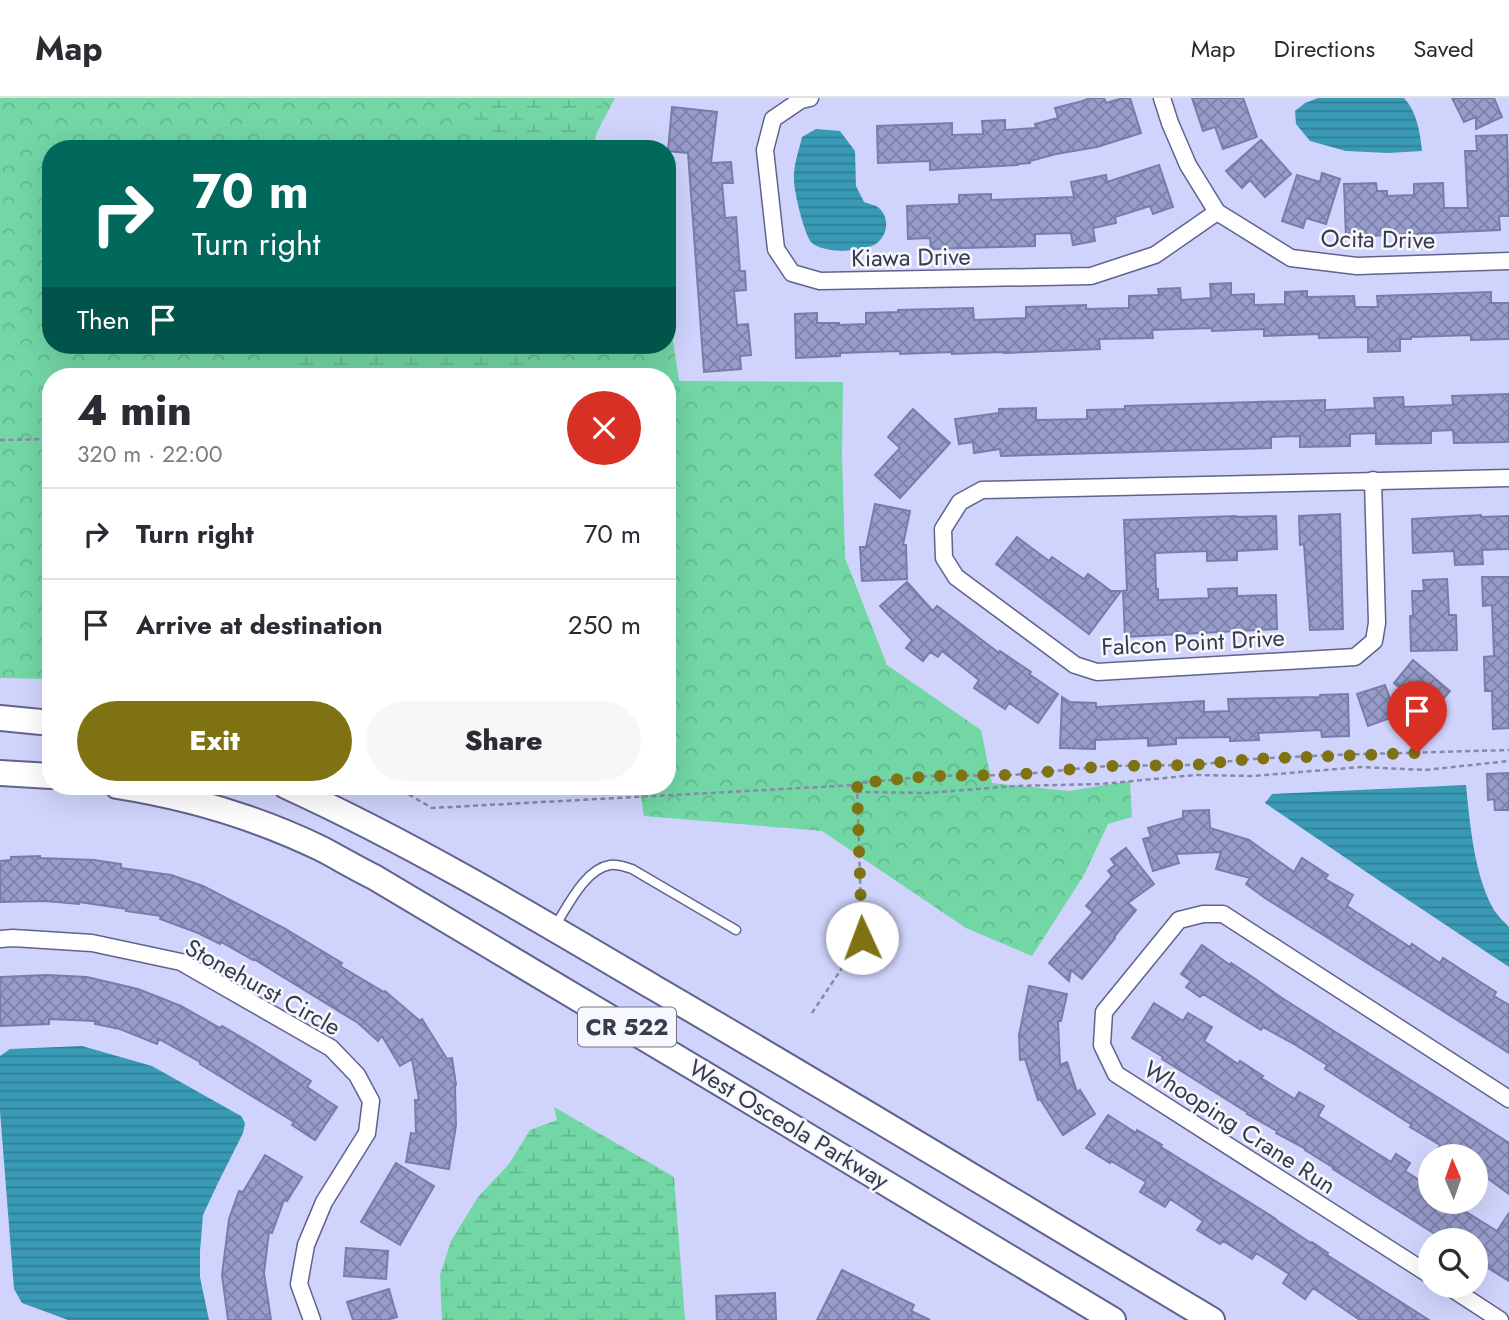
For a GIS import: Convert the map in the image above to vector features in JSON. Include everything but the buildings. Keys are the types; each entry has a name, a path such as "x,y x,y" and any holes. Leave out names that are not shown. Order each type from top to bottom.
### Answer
{"main road":[{"path":"0,718 42,722"},
{"path":"0,773 42,775"},
{"name":"West Osceola Parkway","path":"158,795 199,804 265,825 321,849 374,877 1113,1320"},
{"name":"West Osceola Parkway","path":"306,795 347,814 476,883 765,1052 1212,1320"}],"street":[{"name":"Kiawa Drive","path":"810,98 801,100 773,119 765,150 776,249 792,272 820,281 1091,276 1155,255 1217,212"},
{"name":"Ocita Drive","path":"1162,98 1188,165 1217,212 1291,258 1357,266 1509,261"},
{"name":"Falcon Point Drive","path":"1373,480 1377,623 1374,641 1355,657 1097,672 1075,665 956,577 944,558 943,529 960,502 982,490 1373,480 1509,478"},
{"name":"Whooping Crane Run","path":"1418,1267 1116,1074 1102,1045 1104,1012 1180,920 1203,914 1223,914 1509,1098"},
{"name":"Stonehurst Circle","path":"0,939 92,943 181,962 331,1048 357,1075 371,1101 367,1133 324,1202 306,1244 299,1284 312,1320"},
{"path":"1466,1298 1500,1320"}],"lane":[{"path":"553,928 589,875 610,865 620,865 632,869 736,930"}],"path":[{"path":"0,440 42,439"},
{"path":"676,794 857,785 930,776 1013,775 1107,766 1195,765 1331,755 1509,750"},
{"path":"857,792 927,793 1101,784 1196,775 1253,776 1361,767 1424,770 1509,761"},
{"path":"812,1013 862,938 857,785"},
{"path":"410,795 432,807 664,795"}],"green space":[{"path":"0,98 615,98 595,140 42,140 42,354 675,354 679,381 843,382 845,558 887,665 981,730 992,783 1069,791 1130,781 1132,817 1108,824 1084,875 1032,956 966,928 822,831 644,816 640,795 676,795 676,368 42,368 42,679 0,678"},
{"path":"470,98 604,98 594,140 472,140"},
{"path":"273,354 517,354 530,360 533,368 283,368"},
{"path":"554,1107 674,1177 685,1320 442,1320 440,1275 451,1241 478,1197 509,1164 530,1130 557,1120"}],"water":[{"path":"1318,98 1404,98 1415,116 1422,151 1346,151 1310,141 1296,124 1295,111"},
{"path":"816,129 840,131 855,151 856,186 864,202 878,207 885,217 886,228 882,238 874,245 851,250 832,250 817,246 808,237 794,186 794,175 802,137"},
{"path":"1466,785 1474,849 1482,881 1494,910 1509,927 1509,967 1265,803 1272,794"},
{"path":"82,1046 152,1066 241,1116 245,1123 243,1133 203,1215 200,1277 209,1320 68,1320 22,1303 14,1289 0,1111 0,1056 10,1049"}],"route":[{"path":"862,938 858,783 930,776 1013,775 1107,766 1195,765 1251,759 1417,753"}]}
